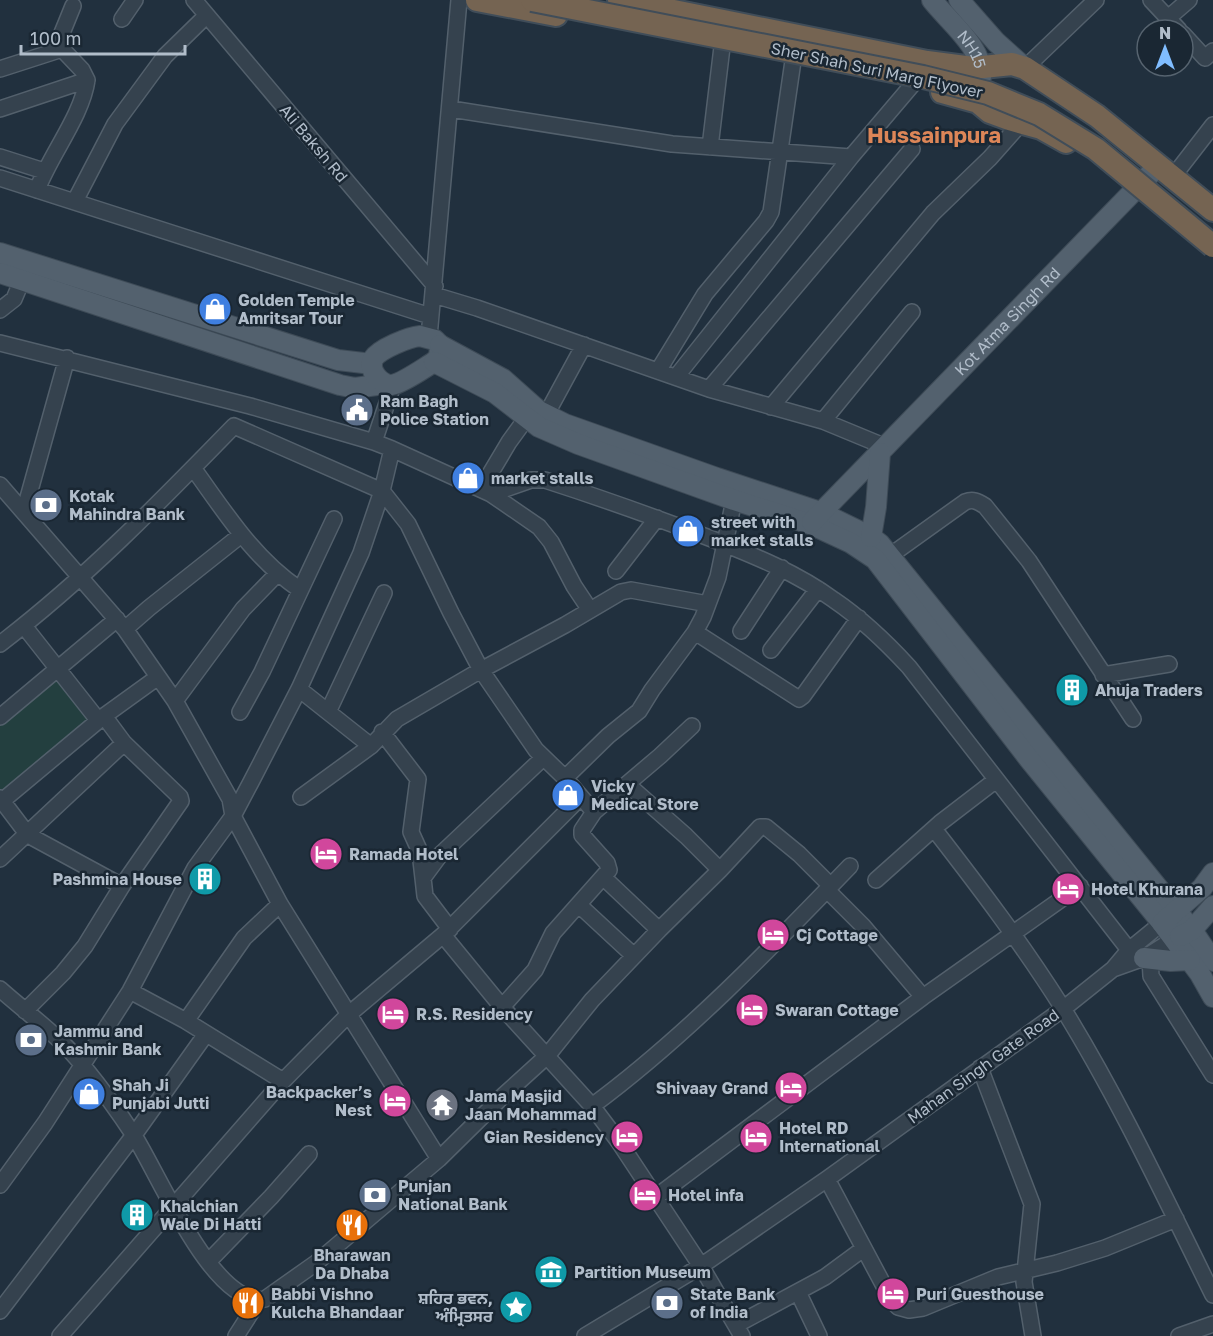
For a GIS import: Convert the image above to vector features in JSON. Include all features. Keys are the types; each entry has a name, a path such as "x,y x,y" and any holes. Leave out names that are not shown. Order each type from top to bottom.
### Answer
{"highway":[{"path":"477,0 913,84 978,102 990,112 1031,125 1091,158 1134,190 1213,258"},
{"name":"Sher Shah Suri Marg Flyover","path":"532,0 922,76 988,93 1040,114 1096,149 1213,246"},
{"name":"Sher Shah Suri Marg Flyover","path":"584,0 915,66 991,84 1044,104 1104,141 1213,232"},
{"path":"619,0 955,67 985,70 1012,64 1025,68 1097,116 1165,172 1211,204"},
{"path":"978,102 975,92 985,70"},
{"path":"1031,125 1054,125 1062,116 1064,106 1059,91"}],"main road":[{"name":"NH15","path":"932,0 978,54 985,70"},
{"path":"959,0 996,42 1025,68"},
{"name":"Kot Atma Singh Rd","path":"815,518 1134,190 1165,172"},
{"path":"0,253 338,360 372,364"},
{"path":"0,273 340,386 355,388 389,384 434,348"},
{"path":"389,384 375,376 372,364 378,353 411,337 503,379 535,413 717,478 815,518 871,537 891,555 1159,891 1174,939 1213,997"},
{"path":"535,413 539,427 579,444 734,500 815,518 874,559 1029,759 1169,917 1192,930 1213,961"},
{"path":"871,537 883,450"},
{"path":"1169,917 1202,888 1212,874"},
{"path":"1159,891 1176,894 1190,891 1212,874"},
{"path":"1174,939 1192,930 1213,906"},
{"path":"1141,956 1190,960"}],"street":[{"path":"122,19 135,0"},
{"name":"Ali Baksh Rd","path":"194,0 434,290"},
{"path":"434,348 430,316 451,109 459,0"},
{"path":"926,0 937,19 953,25"},
{"path":"1025,68 1096,0"},
{"path":"1151,0 1168,18 1189,0"},
{"path":"37,190 44,171 83,100 87,80 82,70 62,50 62,33 73,6"},
{"path":"75,201 115,124 165,56 206,16"},
{"path":"1195,45 1210,58"},
{"path":"710,147 722,47"},
{"path":"0,69 62,50"},
{"path":"658,371 705,294 766,221 773,202 793,61"},
{"path":"0,109 87,80"},
{"path":"676,377 851,157 913,84"},
{"path":"451,109 672,144 851,157"},
{"path":"771,406 933,213 990,158 1031,125"},
{"path":"1165,172 1213,125"},
{"path":"709,389 912,149"},
{"path":"0,158 44,171"},
{"path":"0,178 430,316"},
{"path":"0,309 14,299 22,280"},
{"path":"434,290 477,308 709,389 823,421 883,450"},
{"path":"823,421 912,312"},
{"path":"0,343 67,358 250,406 392,449 486,492 546,534 573,586 590,610"},
{"path":"486,492 535,413 584,345"},
{"path":"24,512 67,358"},
{"path":"374,442 389,384"},
{"path":"0,644 81,578 193,468 250,406"},
{"path":"234,426 382,491 408,524 481,670 528,740 594,812"},
{"path":"0,1185 45,1123 130,991 195,868 232,816 298,689 361,553 382,491 392,449"},
{"path":"193,468 241,535 277,574 299,589"},
{"path":"486,492 531,480 545,480 657,518 782,568 818,589 859,618 878,634 909,667 1080,886 1141,956 1213,1075"},
{"path":"0,485 121,624 175,701 230,799 232,816 280,904 439,1159"},
{"path":"565,778 608,735 639,711 695,632 718,577 734,500"},
{"path":"891,555 964,502 977,501 993,514 1029,561 1132,719"},
{"path":"616,571 657,518"},
{"path":"240,712 262,672 299,589 334,519"},
{"path":"0,717 58,670 121,624 149,608 241,535"},
{"path":"741,631 782,568"},
{"path":"175,701 243,609 277,574"},
{"path":"771,650 818,589"},
{"path":"301,797 370,746 397,719 627,590 708,604"},
{"path":"328,712 384,593"},
{"path":"695,632 799,699 859,618"},
{"path":"24,626 58,670 101,718 180,797 181,801 122,886 85,946 63,973 25,1011"},
{"path":"1104,675 1169,664"},
{"path":"122,886 28,835 1,800 101,718 158,677"},
{"path":"298,689 370,746"},
{"path":"502,1007 535,970 553,933 609,870 608,865 582,834 582,830 594,812 692,726"},
{"path":"382,732 418,779 411,832 420,852 425,896 447,932 502,1007 592,1106 657,1197 739,1331 825,1277 863,1249"},
{"path":"0,859 124,743"},
{"path":"423,878 440,855 543,758"},
{"path":"876,880 934,828 996,780"},
{"path":"627,784 687,836 720,870"},
{"path":"60,1336 283,1081 348,1015 447,932 581,797"},
{"path":"0,989 83,1065 134,1135 185,1232 208,1262 236,1292 246,1298 259,1300 265,1299 316,1263 439,1159 547,1056 592,1000 633,955 720,870 758,829 764,826 799,854 923,997"},
{"path":"934,828 1014,932 1063,1009 1110,1090 1213,1294"},
{"path":"592,1106 626,1081 693,1022 850,867"},
{"path":"603,877 658,930"},
{"path":"657,1197 923,997 1080,886"},
{"path":"186,1021 244,938 280,904"},
{"path":"579,905 633,955"},
{"path":"1141,956 1169,917"},
{"path":"1141,956 1174,939"},
{"name":"Mahan Singh Gate Road","path":"585,1336 701,1266 827,1179 1063,1009 1113,969 1141,956"},
{"path":"130,991 186,1021 283,1081"},
{"path":"0,1311 134,1135 206,1034"},
{"path":"980,1068 1032,1204 1024,1287 1033,1336"},
{"path":"208,1262 309,1154"},
{"path":"827,1179 892,1301 898,1307 909,1310 922,1308 998,1277 1057,1263 1105,1248 1176,1219"},
{"path":"798,1292 819,1336"},
{"path":"236,1336 259,1300"},
{"path":"1179,1336 1213,1324"}],"green space":[{"path":"58,675 95,720 5,795 0,789 0,723"}],"place":[{"name":"Golden Temple Amritsar Tour","path":"215,309"},
{"name":"Ram Bagh Police Station","path":"357,410"},
{"name":"market stalls","path":"468,478"},
{"name":"Kotak Mahindra Bank","path":"46,505"},
{"name":"street with market stalls","path":"688,531"},
{"name":"Ahuja Traders","path":"1072,690"},
{"name":"Vicky Medical Store","path":"568,795"},
{"name":"Ramada Hotel","path":"326,854"},
{"name":"Pashmina House","path":"205,879"},
{"name":"Hotel Khurana","path":"1068,889"},
{"name":"Cj Cottage","path":"773,935"},
{"name":"Swaran Cottage","path":"752,1010"},
{"name":"R.S. Residency","path":"393,1014"},
{"name":"Jammu and Kashmir Bank","path":"31,1040"},
{"name":"Shivaay Grand","path":"791,1088"},
{"name":"Shah Ji Punjabi Jutti","path":"89,1094"},
{"name":"Backpacker’s Nest","path":"395,1101"},
{"name":"Jama Masjid Jaan Mohammad","path":"442,1105"},
{"name":"Gian Residency","path":"627,1137"},
{"name":"Hotel RD International","path":"756,1137"},
{"name":"Punjan National Bank","path":"375,1195"},
{"name":"Hotel infa","path":"645,1195"},
{"name":"Khalchian Wale Di Hatti","path":"137,1215"},
{"name":"Bharawan Da Dhaba","path":"352,1225"},
{"name":"Partition Museum","path":"551,1272"},
{"name":"Puri Guesthouse","path":"893,1294"},
{"name":"Babbi Vishno Kulcha Bhandaar","path":"248,1303"},
{"name":"State Bank of India","path":"667,1303"},
{"name":"ਸ਼ਹਿਰ ਭਵਨ, ਅੰਮ੍ਰਿਤਸਰ","path":"516,1307"}],"district":[{"name":"Hussainpura","path":"934,134"}]}
